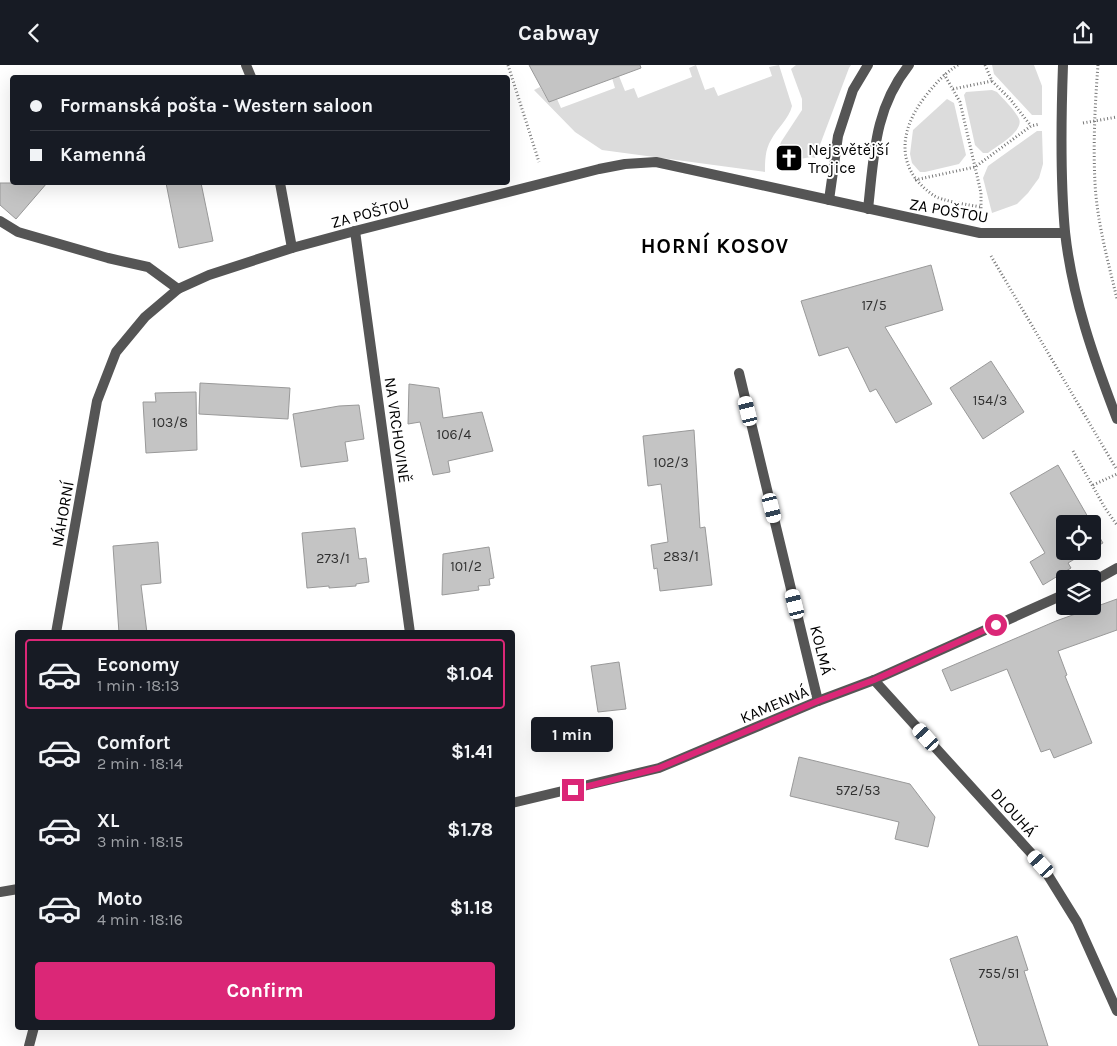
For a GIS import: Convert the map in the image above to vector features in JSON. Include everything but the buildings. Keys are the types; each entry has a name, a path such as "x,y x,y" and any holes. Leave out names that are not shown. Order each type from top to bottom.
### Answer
{"street":[{"path":"829,200 838,137 853,91 868,65"},
{"path":"868,209 877,132 884,108 894,86 909,65"},
{"path":"1063,65 1062,124 1066,233 1078,303 1095,362 1117,419"},
{"name":"ZA POŠTOU","path":"96,401 116,352 145,317 178,289 209,275 292,248 355,231 545,182 625,164 656,162 980,233 1066,233"},
{"path":"280,185 292,248"},
{"path":"0,221 18,232 108,258 148,267 178,289"},
{"name":"NA VRCHOVINĚ","path":"355,231 410,630"},
{"name":"KOLMÁ","path":"739,373 818,701"},
{"name":"NÁHORNÍ","path":"57,630 96,401"},
{"path":"1101,577 1117,568"},
{"name":"KAMENNÁ","path":"515,802 659,768 818,701 874,680 1056,598"},
{"name":"DLOUHÁ","path":"874,680 1041,864 1077,922 1117,1011"},
{"path":"0,892 15,890"},
{"path":"29,1046 33,1030"}],"path":[{"path":"508,65 545,182"},
{"path":"958,65 944,74 917,107 910,119 904,143 906,159 915,180 934,197 981,207"},
{"path":"985,65 992,81 1010,99 1031,126"},
{"path":"1098,65 1094,122 1095,184 1103,236 1117,299"},
{"path":"944,74 960,102 981,193 980,233 993,262 1117,472 1093,485"},
{"path":"953,89 992,81"},
{"path":"915,180 975,167 1031,126 1094,122 1117,117"},
{"path":"1073,451 1105,509 1117,525"}],"shaded area":[{"path":"696,65 705,90 714,87 718,96 772,76 769,67 779,65 792,106 769,144 765,172 602,150 575,132 534,90 540,87 549,102 557,99 561,108 615,88 612,78 619,76 625,91 634,88 638,98 692,77 689,68"},
{"path":"796,65 851,65 815,158 800,159 794,146 777,154 781,142 802,110 802,99 791,69"},
{"path":"992,65 1034,65 1042,86 1042,115 1032,115 994,74"},
{"path":"992,90 997,92 1011,107 1020,122 1010,137 988,153 983,153 975,145 964,95 966,92"},
{"path":"947,99 954,103 966,155 959,164 920,172 912,163 910,154 913,130"},
{"path":"1037,131 1042,131 1043,164 1039,178 1017,204 992,213 983,178 988,166"}],"place":[{"name":"Nejsvětější Trojice","path":"789,158"}],"district":[{"name":"HORNÍ KOSOV","path":"715,246"}],"route":[{"path":"573,790 659,768 818,701 874,680 996,625"}]}
